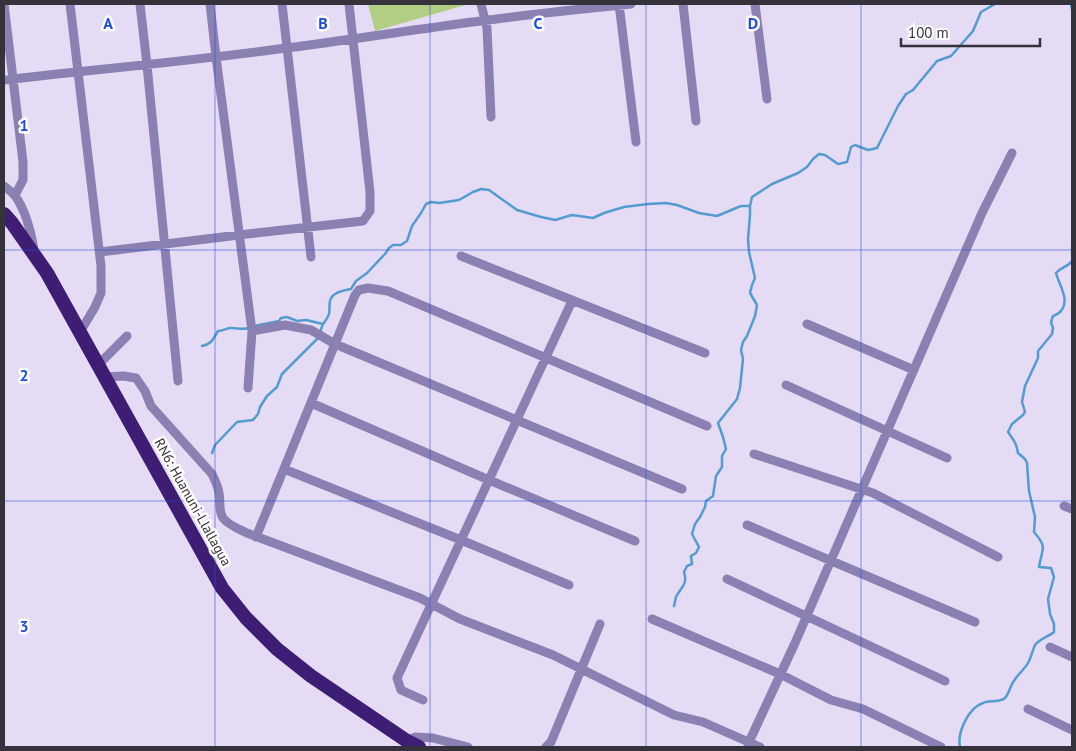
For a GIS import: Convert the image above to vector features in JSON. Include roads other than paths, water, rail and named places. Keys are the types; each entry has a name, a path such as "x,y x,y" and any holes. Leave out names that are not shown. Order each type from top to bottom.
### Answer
{"highway":[{"name":"RN6: Huanuni-Llallagua","path":"4,214 47,273 222,588 246,618 277,648 311,676 413,744"}],"street":[{"path":"4,4 8,79 23,162 23,180 15,195"},
{"path":"70,4 100,252 101,293 80,332"},
{"path":"140,4 178,381"},
{"path":"210,4 252,331 248,388"},
{"path":"282,4 311,257"},
{"path":"100,252 362,221 370,211 370,192 349,4"},
{"path":"482,4 487,28 491,116"},
{"path":"620,4 636,142"},
{"path":"8,79 216,57 485,20 631,4"},
{"path":"683,4 696,121"},
{"path":"755,4 766,98"},
{"path":"748,744 807,616 982,213 1012,154"},
{"path":"4,186 15,195 31,232 35,255"},
{"path":"460,256 705,353"},
{"path":"256,537 355,295 359,290 368,288 388,291 707,426"},
{"path":"423,700 401,690 397,678 572,301"},
{"path":"807,324 914,370"},
{"path":"252,331 285,325 311,330 335,344 682,489"},
{"path":"127,336 102,371 136,378 145,391 150,406 212,474 220,494 222,517 232,526 256,537 420,598 460,619 553,655 674,715 703,722 748,744 760,747"},
{"path":"786,385 947,458"},
{"path":"311,403 635,541"},
{"path":"754,454 882,497 998,557"},
{"path":"284,469 570,585"},
{"path":"746,525 975,622"},
{"path":"727,579 945,681"},
{"path":"652,619 780,674 831,700 863,709 941,747"},
{"path":"546,747 551,742 600,624"},
{"path":"1050,647 1072,657"},
{"path":"1028,709 1072,730"},
{"path":"413,744 415,737 432,738 468,747"}],"waterway":[{"path":"674,606 676,597 685,583 684,572 687,566 692,564 691,556 696,553 699,547 692,534 695,524 705,507 706,501 713,496 716,476 722,467 722,456 726,449 718,423 737,399 743,359 741,350 755,316 757,305 750,293 755,278 748,239 752,197 772,184 798,173 807,167 819,154 825,155 838,164 847,162 851,147 855,145 868,150 877,148 906,94 913,90 937,61 951,56 973,31 981,12 995,4"},
{"path":"1071,4 1072,10"},
{"path":"321,332 329,314 331,298 338,292 351,289 356,281 367,273 389,248 393,245 401,245 407,241 412,226 426,204 431,202 439,203 459,200 481,189 489,190 517,210 555,220 572,215 593,218 624,207 648,204 666,203 699,213 717,216 741,206 750,206"},
{"path":"1072,247 1072,254"},
{"path":"960,747 960,735 968,715 983,703 1005,698 1014,681 1028,663 1035,645 1054,632 1048,599 1054,577 1051,568 1039,567 1043,545 1034,532 1035,517 1029,491 1027,463 1018,453 1016,444 1008,432 1012,424 1025,412 1022,402 1025,386 1038,358 1038,351 1052,334 1051,322 1053,316 1063,308 1064,298 1056,273 1072,261"},
{"path":"254,326 279,321 281,318 287,317 297,321 306,320 323,324"},
{"path":"202,346 210,342 218,331 229,328 249,328"},
{"path":"212,453 215,445 237,422 253,420 267,396 277,387 282,374 319,337"}]}
